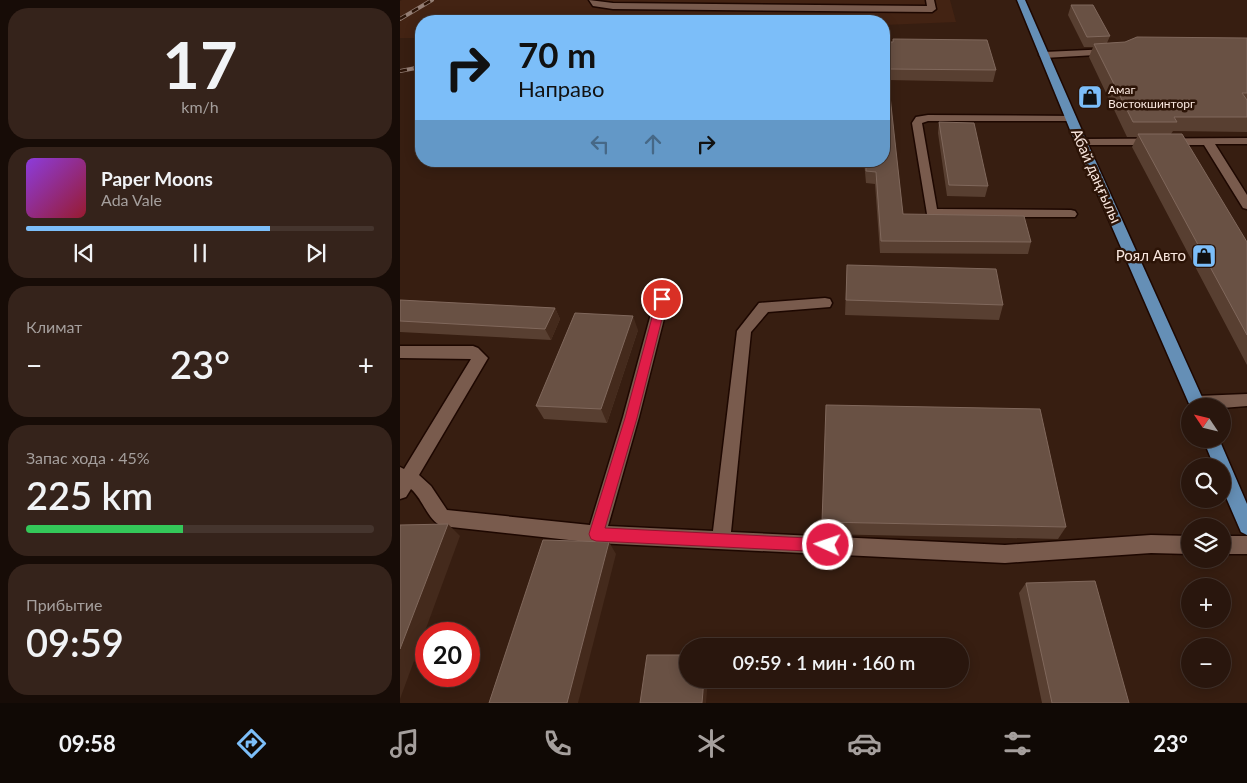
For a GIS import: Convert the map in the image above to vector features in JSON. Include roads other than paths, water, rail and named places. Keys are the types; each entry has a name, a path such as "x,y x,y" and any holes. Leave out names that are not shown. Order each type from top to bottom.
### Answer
{"main road":[{"name":"Абай даңғылы","path":"1021,0 1080,142 1195,398"},
{"path":"1215,448 1247,526"}],"street":[{"path":"593,0 596,4 614,6 932,9 930,0"},
{"path":"1044,55 1120,51"},
{"path":"1071,118 928,118 920,119 917,123 931,211 939,213 1071,214"},
{"path":"1207,141 1247,205"},
{"path":"1080,142 1247,141"},
{"path":"596,534 631,418 662,299"},
{"path":"721,540 744,331 764,307 826,303"},
{"path":"400,352 473,352 480,358 403,481 426,490 442,518 596,534 1005,554 1151,544 1181,545"},
{"path":"1231,402 1247,400"},
{"path":"1231,545 1247,546"}],"railway":[{"path":"400,19 432,0"},
{"path":"400,71 415,68"}],"place":[{"name":"Амаг Востокшинторг","path":"1090,97"},
{"name":"Роял Авто","path":"1204,256"}]}
